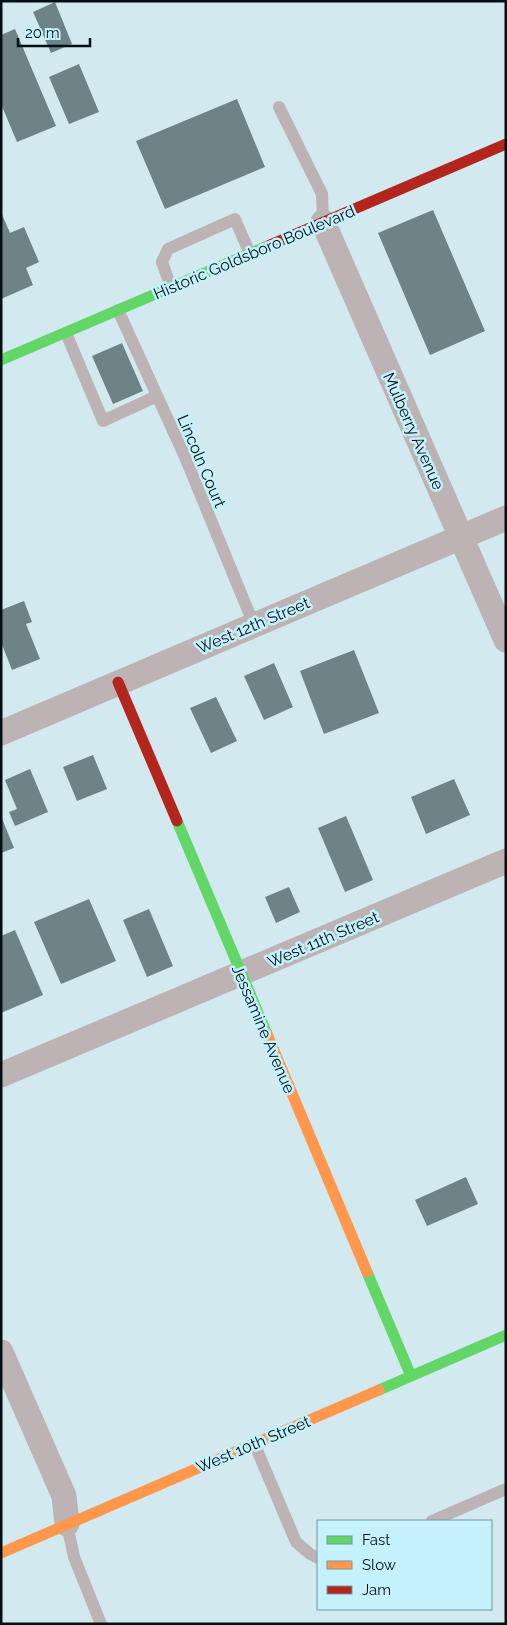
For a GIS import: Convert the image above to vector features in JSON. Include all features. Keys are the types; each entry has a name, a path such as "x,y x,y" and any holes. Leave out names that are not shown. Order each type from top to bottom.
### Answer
{"street":[{"name":"Historic Goldsboro Boulevard","path":"1,360 506,144"},
{"name":"Mulberry Avenue","path":"324,222 506,640"},
{"name":"West 12th Street","path":"1,733 506,518"},
{"name":"Jessamine Avenue","path":"118,682 411,1376"},
{"name":"West 11th Street","path":"1,1075 241,975 506,861"},
{"name":"West 10th Street","path":"1,1553 506,1335"},
{"path":"1,1352 64,1496 68,1524"}],"lane":[{"path":"279,107 322,194 324,222"},
{"path":"171,287 162,262 164,253 172,246 217,226 235,219 250,254"},
{"name":"Lincoln Court","path":"118,310 157,396 254,625"},
{"path":"66,332 103,421 157,396"},
{"path":"254,1443 296,1542 317,1558"},
{"path":"434,1520 506,1489"},
{"path":"68,1524 74,1557 101,1624"}],"building":[{"path":"55,2 72,44 51,53 33,12"},
{"path":"15,29 56,126 17,142 1,104 1,35"},
{"path":"79,64 99,112 69,124 49,77"},
{"path":"237,99 265,167 165,209 136,141"},
{"path":"433,210 485,331 430,355 378,233"},
{"path":"1,212 10,233 24,227 39,262 26,268 33,285 1,299"},
{"path":"122,343 143,391 113,404 92,356"},
{"path":"24,601 32,622 26,624 40,659 12,670 1,642 1,610"},
{"path":"354,650 379,713 324,734 300,671"},
{"path":"274,663 293,707 264,720 244,676"},
{"path":"216,697 237,741 211,753 190,708"},
{"path":"93,755 107,789 77,801 63,767"},
{"path":"30,769 48,812 15,826 9,812 17,809 5,780"},
{"path":"454,779 470,815 426,834 411,797"},
{"path":"1,816 14,848 1,853"},
{"path":"346,816 373,880 345,892 318,828"},
{"path":"289,887 300,912 276,923 265,897"},
{"path":"89,899 116,961 61,984 34,922"},
{"path":"149,909 173,966 147,977 123,920"},
{"path":"15,930 43,995 1,1013 1,936"},
{"path":"466,1177 478,1204 427,1226 415,1200"}],"traffic: fast":[{"path":"1,360 270,245"},
{"path":"177,821 267,1034"},
{"path":"367,1272 411,1376"},
{"path":"379,1390 506,1335"}],"traffic: slow":[{"path":"267,1034 367,1272"},
{"path":"1,1553 379,1390"}],"traffic: jam":[{"path":"270,245 506,144"},
{"path":"118,682 177,821"}]}
